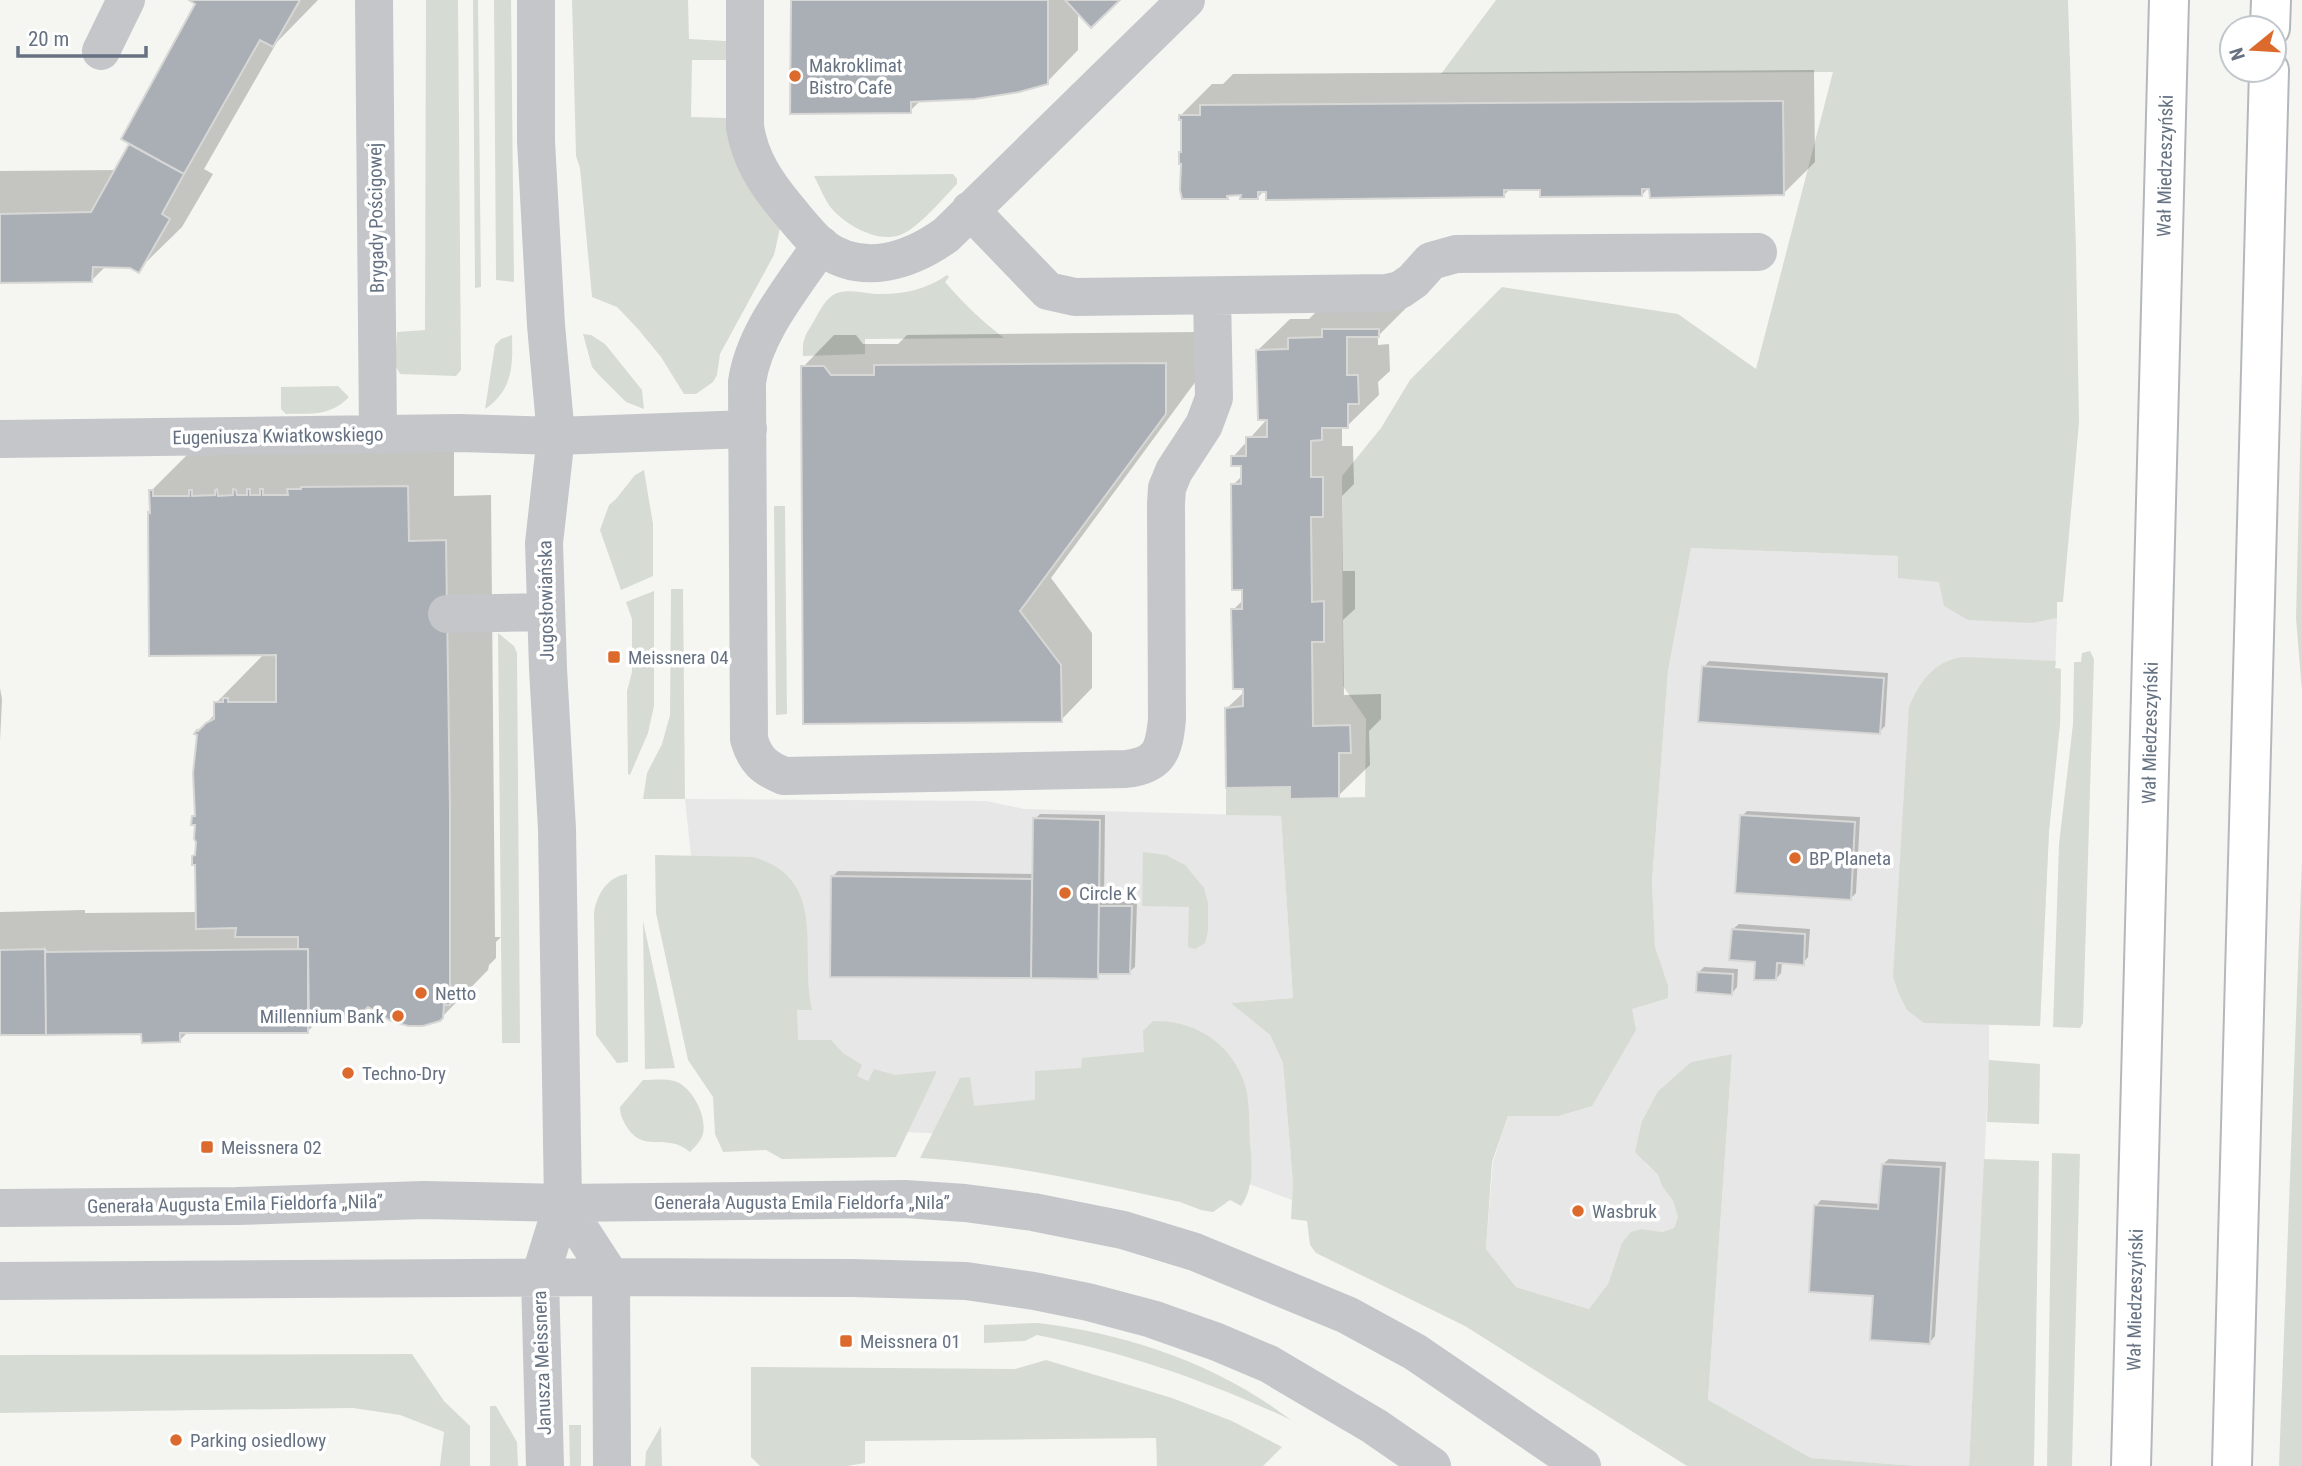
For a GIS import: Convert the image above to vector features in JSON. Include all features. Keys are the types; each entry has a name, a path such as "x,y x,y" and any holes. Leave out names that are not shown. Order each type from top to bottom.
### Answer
{"main road":[{"name":"Wał Miedzeszyński","path":"2131,1466 2169,0"},
{"path":"2232,1466 2269,84"}],"street":[{"path":"101,51 126,0"},
{"name":"Brygady Pościgowej","path":"374,0 378,435"},
{"name":"Jugosłowiańska","path":"536,0 536,141 546,325 556,436 544,543 557,829 563,1203"},
{"path":"745,0 746,127 747,142 754,161 773,190 821,245 833,253 865,263 906,258 927,248 946,234 1186,0"},
{"path":"970,210 1048,291 1075,297 1386,293 1400,290 1413,281 1431,261 1456,254 1758,252"},
{"path":"821,245 766,329 750,362 747,382 748,739 760,764 785,776 1136,767 1150,763 1158,756 1165,742 1167,705 1167,488 1174,471 1204,425 1214,398 1212,296"},
{"name":"Eugeniusza Kwiatkowskiego","path":"0,439 459,433 556,436 748,429"},
{"path":"447,614 546,612"},
{"name":"Generała Augusta Emila Fieldorfa „Nila”","path":"0,1208 237,1206 425,1200 563,1203 905,1199 1033,1212 1123,1230 1195,1252 1347,1315 1415,1352 1583,1466"},
{"path":"563,1203 611,1277 612,1466"},
{"name":"Janusza Meissnera","path":"545,1466 540,1278 563,1203"},
{"path":"0,1281 611,1277 852,1278 966,1282 1034,1291 1152,1319 1269,1364 1374,1426 1432,1466"}],"shaded area":[{"path":"426,0 458,0 461,370 456,376 400,374 395,365 397,332 425,330"},
{"path":"473,0 478,0 481,287 475,288"},
{"path":"494,0 511,0 514,282 496,280"},
{"path":"572,0 688,0 689,39 726,41 727,60 692,60 691,117 727,118 781,224 774,255 720,354 717,375 713,382 696,394 684,394 661,357 617,307 592,297 580,168 576,156"},
{"path":"1496,0 2068,0 2079,422 2063,602 2057,602 2057,618 2033,623 1968,620 1944,606 1939,582 1898,578 1898,556 1691,548 1668,671 1652,882 1655,947 1668,986 1668,998 1632,1009 1636,1030 1592,1106 1558,1116 1508,1116 1492,1162 1486,1249 1516,1287 1589,1309 1608,1284 1622,1243 1631,1232 1642,1229 1662,1232 1674,1228 1678,1217 1673,1201 1658,1175 1635,1152 1642,1121 1658,1091 1691,1062 1732,1054 1708,1400 1811,1458 1916,1466 1687,1466 1465,1326 1316,1253 1310,1245 1307,1221 1291,1219 1293,1183 1283,1063 1270,1035 1231,1003 1293,998 1281,816 1226,815 1226,788 1290,787 1290,799 1365,797 1366,719 1343,686 1342,476 1381,428 1410,380 1502,287 1678,314 1756,369 1833,72 1441,74"},
{"path":"953,174 957,184 930,212 915,226 891,237 863,231 838,215 829,205 814,176"},
{"path":"947,275 949,277 945,282 952,290 1004,338 865,339 865,354 803,356 806,334 822,307 833,295 848,291 894,294 922,288"},
{"path":"583,334 591,335 605,344 642,390 644,409 626,402 592,367"},
{"path":"512,335 511,367 506,385 494,402 485,409 495,345 501,339"},
{"path":"2302,370 2302,691 2296,618"},
{"path":"338,386 349,397 327,411 286,414 281,409 281,387"},
{"path":"644,470 653,524 653,576 621,590 600,530 609,505 635,475"},
{"path":"774,506 785,506 787,714 776,715"},
{"path":"1691,548 1899,556 1939,582 2033,623 2057,618 2055,668 2061,669 2060,724 2049,831 2040,1026 1989,1025 1969,1466 1916,1466 1811,1458 1708,1401 1732,1054 1691,1062 1658,1091 1642,1121 1646,1164 1658,1175 1673,1201 1678,1217 1674,1228 1662,1232 1642,1229 1589,1309 1516,1287 1486,1249 1493,1162 1508,1116 1558,1116 1660,965 1655,947 1652,883 1668,671"},
{"path":"671,589 683,589 685,799 643,799 647,773 662,744 670,715"},
{"path":"654,591 654,706 648,733 630,775 627,691 632,672 632,619 626,602"},
{"path":"498,633 514,646 517,653 520,1043 502,1043"},
{"path":"2090,651 2094,659 2083,1023 2080,1028 2053,1027 2059,844 2073,724 2074,662 2081,662 2082,653"},
{"path":"1964,657 2056,661 2055,668 2061,669 2060,724 2049,831 2040,1026 1924,1023 1907,1010 1893,977 1909,707 1930,673 1945,662"},
{"path":"685,799 986,801 1024,809 1281,816 1293,998 1232,1003 1270,1035 1283,1063 1293,1183 1292,1200 1143,1144 887,1131 691,1054 691,856"},
{"path":"1143,852 1166,855 1185,865 1204,888 1208,903 1205,943 1195,949 1188,947 1189,907 1142,906"},
{"path":"655,855 753,857 777,867 792,882 802,899 806,919 812,1010 797,1010 798,1040 831,1040 843,1053 862,1065 857,1076 868,1081 874,1069 895,1075 937,1071 896,1157 782,1159 766,1150 723,1152 715,1134 713,1097 688,1060 656,913"},
{"path":"2302,860 2302,1466 2279,1466"},
{"path":"627,874 628,1062 617,1063 596,1035 594,913 604,888 614,879"},
{"path":"643,921 675,1068 645,1069"},
{"path":"1153,1021 1184,1025 1199,1031 1224,1049 1241,1074 1248,1102 1251,1168 1250,1184 1241,1206 1230,1200 1213,1212 1180,1202 1051,1175 986,1164 920,1158 960,1078 970,1077 974,1106 1035,1100 1035,1071 1081,1068 1082,1058 1144,1052 1143,1031"},
{"path":"1989,1060 2040,1064 2039,1124 1987,1122"},
{"path":"643,1080 673,1081 683,1086 698,1104 703,1119 703,1134 690,1152 672,1143 639,1139 625,1124 620,1107"},
{"path":"2052,1153 2080,1154 2072,1466 2047,1466"},
{"path":"1984,1159 2039,1161 2034,1466 1969,1466"},
{"path":"1038,1323 1105,1335 1171,1355 1233,1383 1291,1420 1198,1381 1103,1350 1037,1335 1025,1341 984,1343 984,1325"},
{"path":"412,1354 444,1401 470,1426 470,1466 440,1466 444,1432 400,1415 353,1408 0,1413 0,1355"},
{"path":"1046,1360 1172,1398 1232,1421 1282,1447 1263,1466 1157,1466 1156,1438 865,1441 865,1463 847,1466 760,1466 751,1457 751,1367 1015,1369"},
{"path":"490,1406 496,1406 517,1442 518,1466 490,1466"},
{"path":"569,1425 581,1425 581,1466 570,1466"},
{"path":"661,1426 662,1466 645,1466 646,1452"}],"building":[{"path":"189,0 300,0 273,47 260,40 184,174 121,139 195,4"},
{"path":"791,0 1048,0 1048,84 975,99 911,102 911,113 790,114"},
{"path":"1065,0 1120,0 1091,28"},
{"path":"1783,101 1784,195 1650,198 1649,189 1642,189 1642,196 1540,197 1540,190 1504,190 1504,197 1266,200 1266,192 1258,192 1258,199 1240,199 1241,195 1227,196 1228,199 1182,199 1180,190 1179,115 1200,115 1200,105"},
{"path":"129,144 184,174 162,214 170,219 139,273 130,268 93,267 92,282 0,283 0,214 91,212"},
{"path":"1322,329 1379,329 1379,337 1347,337 1347,375 1358,375 1359,404 1348,404 1348,428 1322,428 1322,440 1311,441 1311,477 1323,477 1323,517 1311,517 1312,602 1324,601 1324,642 1312,642 1313,726 1350,725 1351,753 1339,753 1339,798 1290,799 1290,787 1226,788 1225,708 1243,706 1243,689 1233,689 1231,609 1242,609 1242,590 1232,590 1231,484 1241,484 1241,466 1231,466 1231,456 1246,456 1246,437 1267,437 1267,420 1258,420 1256,350 1288,349 1288,338 1322,337"},
{"path":"1166,363 1166,414 1020,611 1061,665 1062,722 803,724 801,366 824,366 831,375 874,375 874,365"},
{"path":"408,486 409,541 446,540 450,1005 444,1005 443,1018 440,1021 423,1026 408,1026 389,1020 368,1007 353,1021 309,1022 308,949 298,949 298,937 235,937 236,928 196,929 195,865 192,865 192,856 195,855 196,842 195,825 191,825 192,816 195,816 193,773 197,735 194,734 214,719 214,702 223,702 223,698 228,698 228,702 276,702 276,655 149,656 149,490 153,490 153,496 189,496 189,490 192,490 192,496 215,495 217,489 218,496 233,495 233,489 237,495 247,495 247,489 250,489 250,495 260,495 260,489 263,489 263,495 288,495 287,489 301,487"},
{"path":"1702,666 1884,678 1880,734 1698,722"},
{"name":"BP Planeta","path":"1740,815 1855,822 1851,900 1735,893"},
{"name":"Circle K","path":"1033,818 1100,820 1098,979 1031,978"},
{"path":"831,876 1032,879 1031,978 830,977"},
{"path":"1099,906 1132,906 1130,974 1098,974"},
{"path":"1732,929 1805,934 1804,965 1777,963 1776,980 1754,980 1755,962 1729,960"},
{"path":"45,949 46,1035 0,1035 0,950"},
{"path":"45,949 47,952 308,949 308,1033 180,1033 180,1042 142,1043 141,1034 46,1035"},
{"path":"1697,972 1733,974 1732,995 1696,992"},
{"path":"1882,1164 1941,1167 1930,1344 1870,1340 1873,1296 1809,1292 1814,1205 1878,1209"}],"place":[{"name":"Makroklimat Bistro Cafe","path":"795,76"},
{"name":"Meissnera 04","path":"614,657"},
{"name":"BP Planeta","path":"1795,858"},
{"name":"Circle K","path":"1065,893"},
{"name":"Netto","path":"421,993"},
{"name":"Millennium Bank","path":"398,1016"},
{"name":"Techno-Dry","path":"348,1073"},
{"name":"Meissnera 02","path":"207,1147"},
{"name":"Wasbruk","path":"1578,1211"},
{"name":"Meissnera 01","path":"846,1341"},
{"name":"Parking osiedlowy","path":"176,1440"}]}
